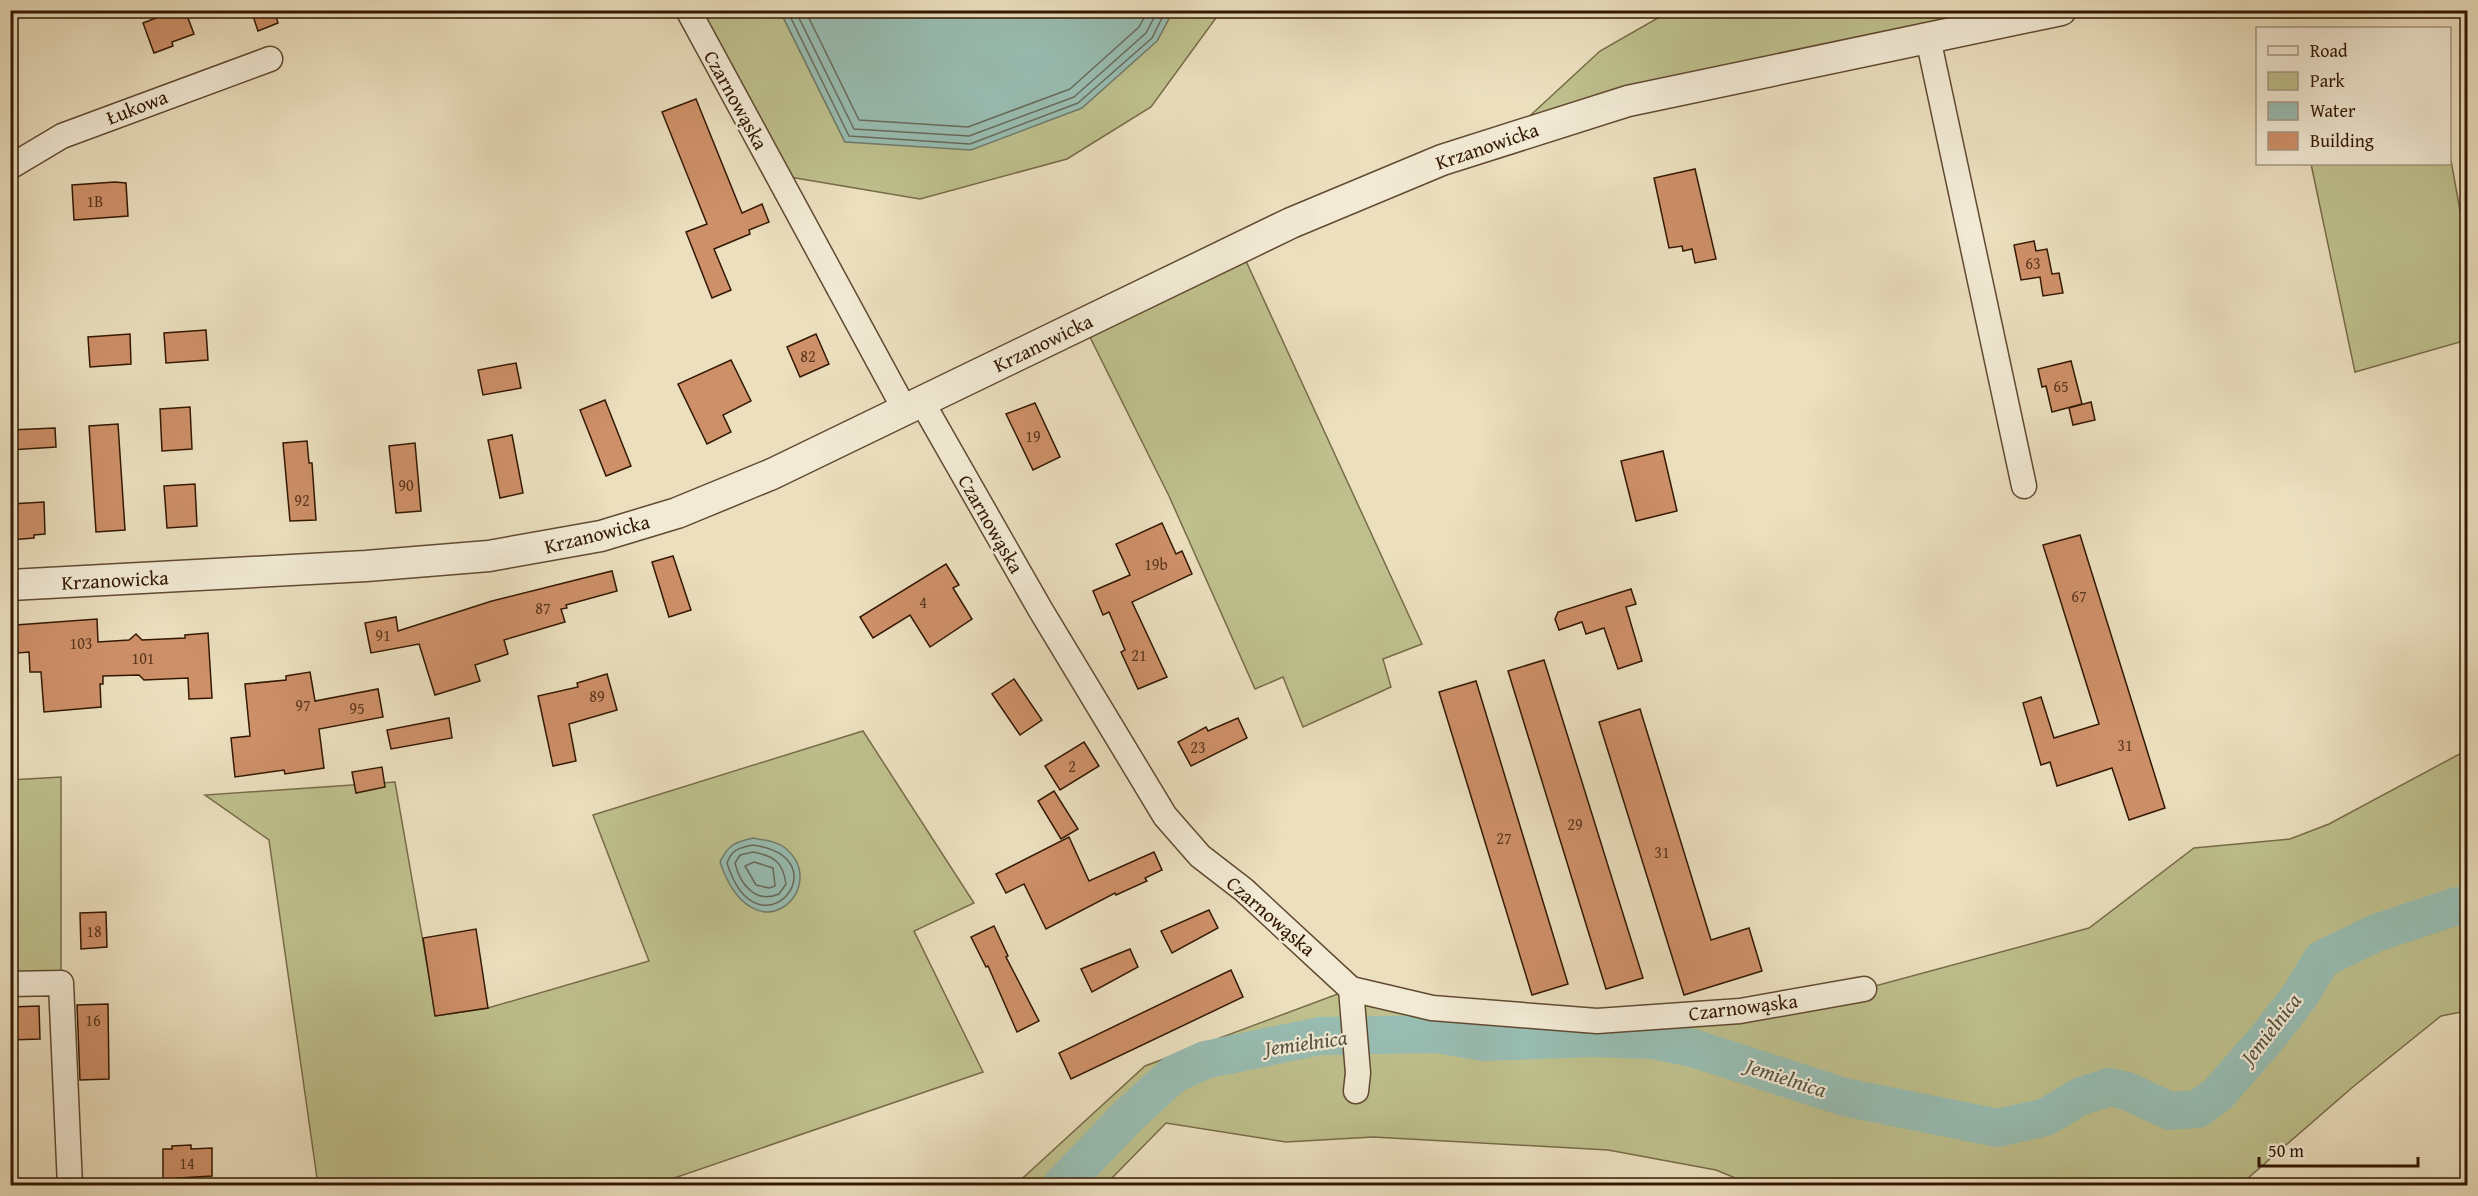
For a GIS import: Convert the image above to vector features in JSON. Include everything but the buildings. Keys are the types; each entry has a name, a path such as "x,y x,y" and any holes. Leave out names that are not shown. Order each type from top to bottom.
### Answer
{"street":[{"name":"Czarnowąska","path":"688,10 913,406 1040,609 1165,816 1200,856 1244,890 1351,989 1432,1008 1597,1021 1740,1011 1864,989"},
{"name":"Krzanowicka","path":"10,585 366,566 489,556 539,549 600,536 677,513 772,474 1291,224 1442,160 1628,101 2061,10"},
{"path":"1928,38 2024,486"},
{"name":"Łukowa","path":"10,167 62,136 270,59"},
{"path":"10,984 61,983 70,1185"},
{"path":"1351,989 1358,1073 1356,1091"}],"green space":[{"path":"701,11 780,11 845,142 1157,41 1173,11 1221,11 1151,107 1067,159 920,199 778,175"},
{"path":"1670,11 2061,11 1507,137 1600,51"},
{"path":"2451,161 2467,249 2467,340 2355,372 2311,165 2451,165"},
{"path":"1240,248 1422,644 1383,659 1391,687 1303,727 1283,677 1255,689 1169,496 1083,323"},
{"path":"863,731 974,903 914,931 983,1072 654,1185 318,1185 269,840 205,795 395,782 436,1016 488,1008 649,961 593,815"},
{"path":"2467,750 2467,1011 2441,1016 2354,1086 2240,1185 1752,1185 1716,1170 1608,1150 1373,1137 1286,1142 1166,1123 1105,1185 1014,1186 1145,1066 1351,989 1597,1021 1864,989 2089,928 2194,848 2290,839 2329,824"},
{"path":"61,777 61,983 11,984 10,780"}],"water":[{"path":"780,11 1173,11 1157,41 1082,108 971,150 845,142"},
{"path":"753,838 781,845 797,863 800,880 795,896 783,907 768,912 751,907 735,892 720,862 733,845"}],"waterway":[{"name":"Jemielnica","path":"1061,1186 1129,1115 1174,1074 1205,1060 1320,1036 1437,1034 1483,1042 1592,1038 1653,1040 1693,1048 1844,1097 1998,1128 2046,1117 2081,1096 2110,1087 2127,1091 2170,1111 2198,1109 2218,1094 2267,1038 2301,994 2322,959 2376,933 2457,906 2468,906"}]}
